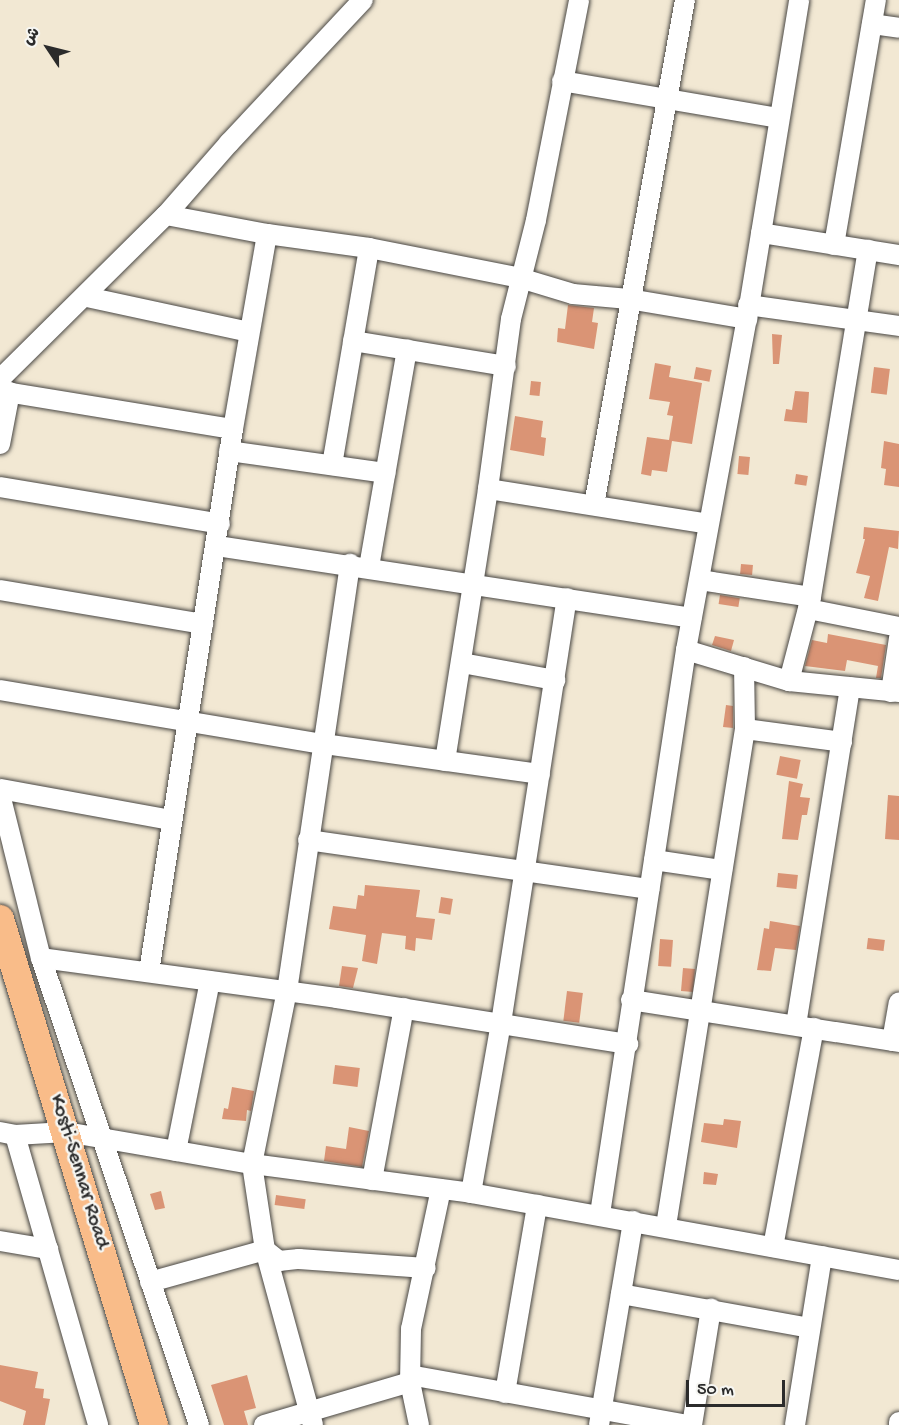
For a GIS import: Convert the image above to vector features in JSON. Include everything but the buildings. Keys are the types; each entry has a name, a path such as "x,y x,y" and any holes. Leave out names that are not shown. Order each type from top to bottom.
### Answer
{"highway":[{"name":"Kosti-Sennar Road","path":"0,919 154,1425"}],"street":[{"path":"0,444 3,388 166,215 229,143 363,0"},
{"path":"446,761 488,489 511,319 536,220 579,0"},
{"path":"594,505 629,299 685,0"},
{"path":"600,1214 628,1044 631,1000 692,618 761,233 799,0"},
{"path":"834,245 876,0"},
{"path":"872,24 899,28"},
{"path":"562,81 779,118"},
{"path":"166,215 267,234 369,248 520,278 573,294 747,312 857,320 899,326"},
{"path":"761,233 899,255"},
{"path":"150,972 171,820 217,546 229,451 267,234"},
{"path":"332,465 369,248"},
{"path":"789,681 809,603 868,250"},
{"path":"87,297 249,332"},
{"path":"353,341 506,366"},
{"path":"312,1419 265,1250 252,1164 287,992 324,744 359,566 385,473 407,349"},
{"path":"3,388 233,429"},
{"path":"229,451 385,473"},
{"path":"0,487 220,524"},
{"path":"488,489 708,524"},
{"path":"217,546 692,618"},
{"path":"700,580 809,603 899,627"},
{"path":"0,590 203,624"},
{"path":"471,1193 501,1023 567,598"},
{"path":"687,650 789,681 895,692 899,638"},
{"path":"462,663 555,680"},
{"path":"666,1226 745,729 744,667"},
{"path":"773,1247 850,687"},
{"path":"0,690 324,744 540,774"},
{"path":"745,729 842,742"},
{"path":"0,789 171,820"},
{"path":"0,794 41,958 199,1425"},
{"path":"308,840 649,889"},
{"path":"654,860 723,870"},
{"path":"41,958 404,1008 628,1044"},
{"path":"177,1151 210,981"},
{"path":"631,1000 896,1042 899,1003"},
{"path":"372,1180 404,1008"},
{"path":"98,1425 48,1249 7,1133 66,1132 252,1164 471,1193 600,1214 899,1270"},
{"path":"419,1425 410,1382 411,1329 426,1268 441,1189"},
{"path":"505,1393 537,1204"},
{"path":"601,1417 633,1221"},
{"path":"0,1241 48,1249"},
{"path":"150,1282 265,1250"},
{"path":"265,1250 279,1261 299,1259 426,1268"},
{"path":"795,1425 822,1256"},
{"path":"621,1294 810,1328"},
{"path":"692,1425 711,1309"},
{"path":"264,1425 312,1419 410,1382 415,1377 505,1393 601,1417 687,1425"}]}
